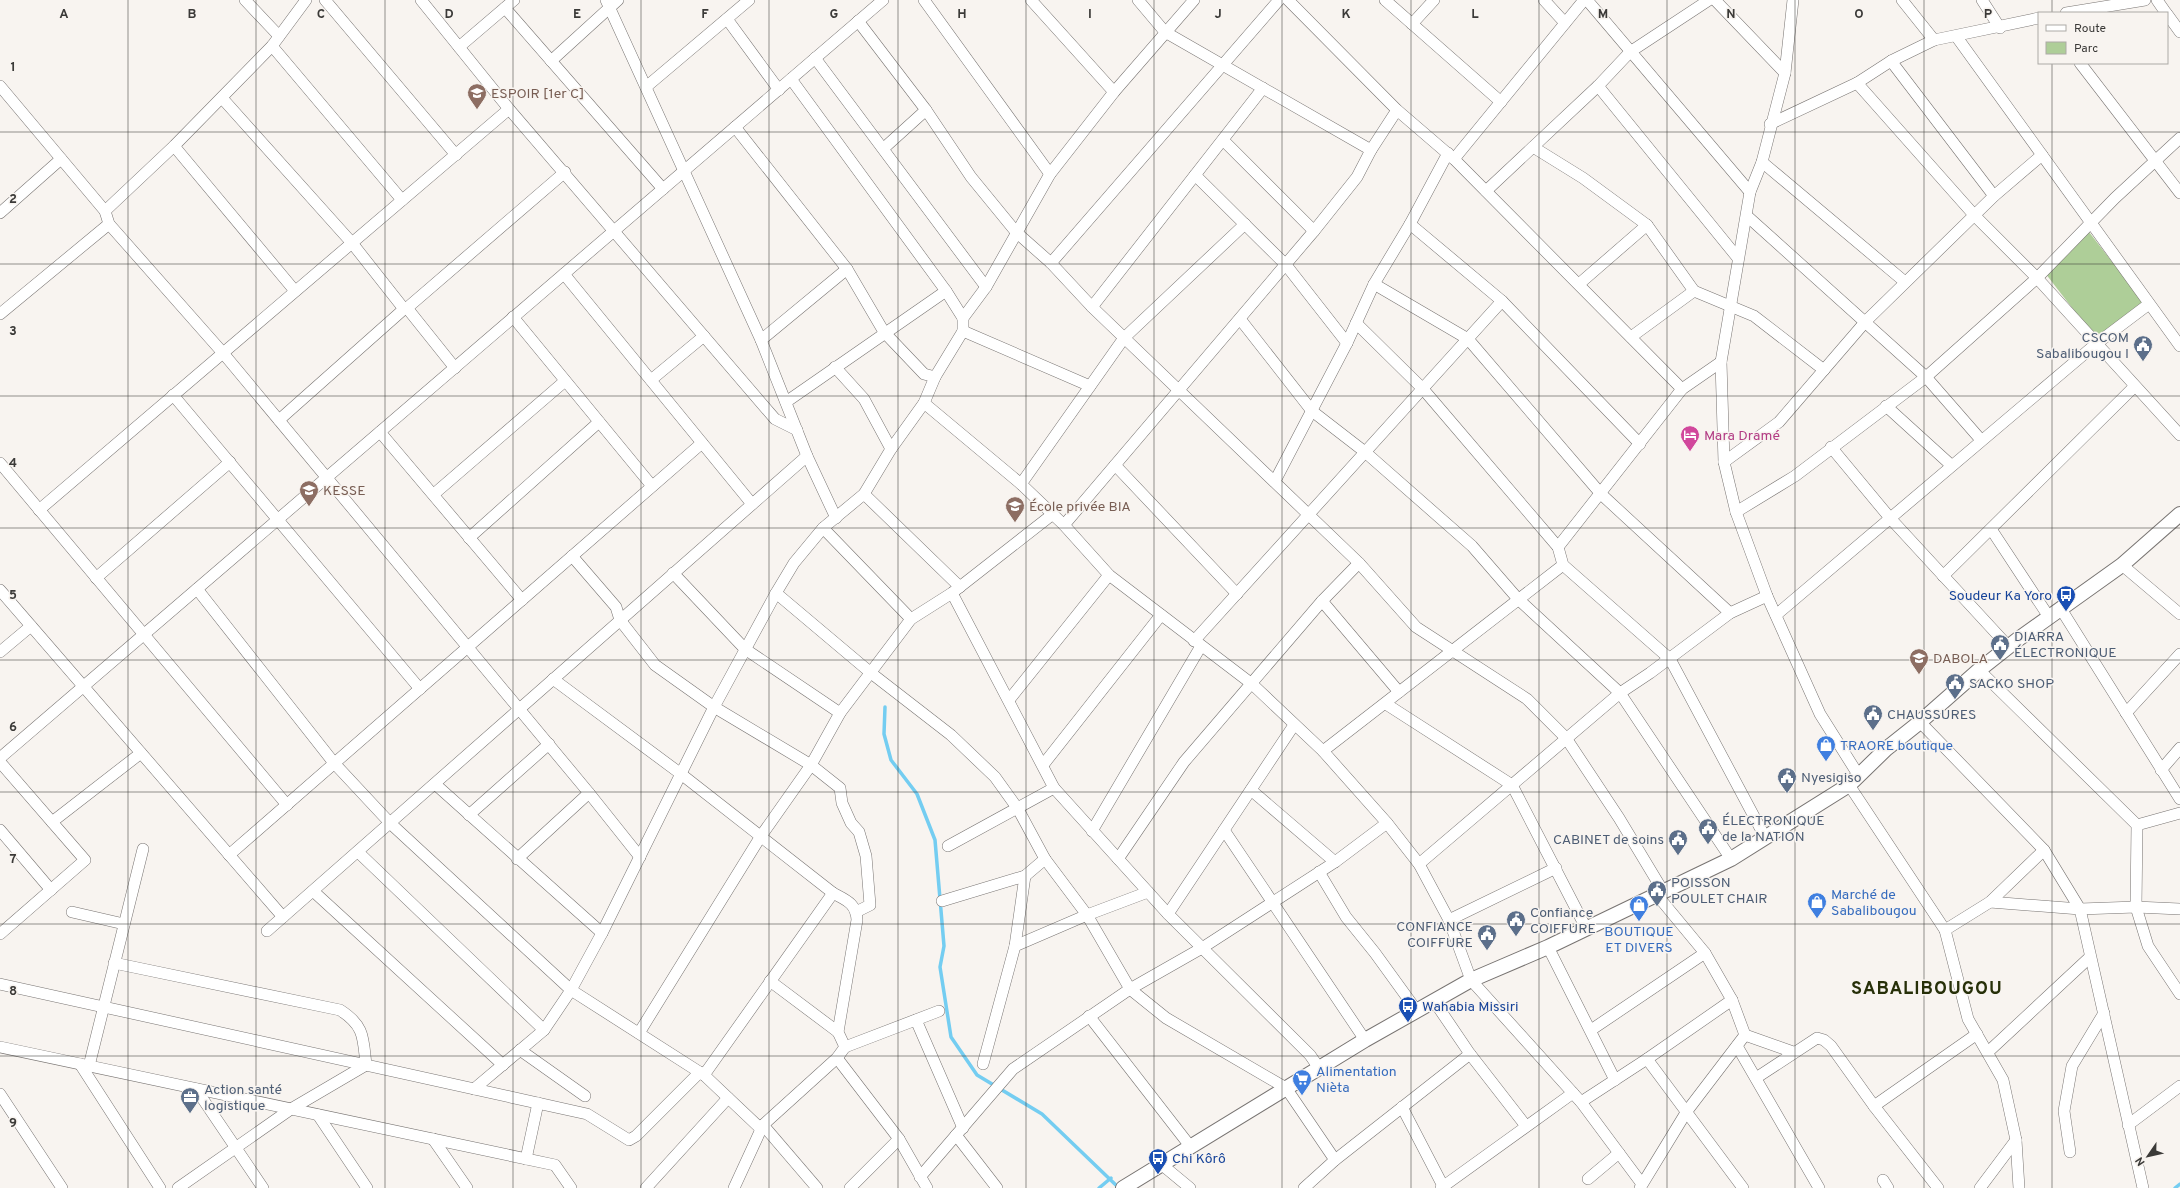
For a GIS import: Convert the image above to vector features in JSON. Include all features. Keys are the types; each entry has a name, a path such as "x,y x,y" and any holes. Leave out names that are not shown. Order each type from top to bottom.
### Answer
{"main road":[{"path":"1124,1187 1365,1040 1471,980 1548,947 1731,859 1854,781 1886,749 1920,722 1978,670 2008,646 2122,565 2180,514"}],"street":[{"path":"245,0 279,36"},
{"path":"105,211 174,146 272,46 306,0"},
{"path":"325,0 456,154"},
{"path":"421,0 509,109 565,172 775,419 797,430"},
{"path":"459,47 514,0"},
{"path":"646,87 748,0"},
{"path":"0,758 883,0"},
{"path":"924,0 1050,174"},
{"path":"1031,0 1114,92"},
{"path":"1138,0 1165,32 1370,150"},
{"path":"963,318 986,287 1050,174 1114,92 1194,0"},
{"path":"1051,264 1279,0"},
{"path":"1288,0 1397,110 1451,156 1682,389"},
{"path":"1385,0 1501,102"},
{"path":"1412,24 1434,0"},
{"path":"1544,0 1565,24"},
{"path":"1275,481 1347,343 1374,284 1451,156 1501,102 1584,0"},
{"path":"1588,0 1630,52 1750,192"},
{"path":"1486,191 1598,86 1630,52 1709,0"},
{"path":"1715,0 1785,73"},
{"path":"1793,0 1785,73 1770,124 1762,162 1750,192 1721,362 1724,462 1736,512 1767,596 1820,714 1854,781 1945,930 1968,1019 2003,1080 2016,1140 2019,1188"},
{"path":"1902,0 1934,40"},
{"path":"1982,0 2000,28"},
{"path":"2069,12 2094,4 2145,0"},
{"path":"2157,0 2166,12"},
{"path":"551,61 611,3 646,87 761,340 807,456 836,518"},
{"path":"505,8 663,189"},
{"path":"2168,15 2180,32"},
{"path":"727,18 779,90"},
{"path":"1770,124 1857,83 1891,61 1934,40 2000,28 2038,18"},
{"path":"858,21 926,110 971,177 1016,232 1051,264 1124,338 1359,563 1416,627 1527,699 1566,738 1619,818 1660,893 1705,953 1732,1000 1745,1035"},
{"path":"1956,36 2180,346"},
{"path":"272,46 402,200"},
{"path":"815,58 884,148 986,287"},
{"path":"1891,61 1994,196"},
{"path":"2081,64 2180,193"},
{"path":"474,1089 544,1030 571,990 602,933 714,707 776,593 794,563 823,528 864,494 890,449 924,403 935,377 964,331 963,318 946,291 791,79"},
{"path":"1857,83 1975,216 2037,278 2134,387 2180,435"},
{"path":"0,86 105,211 109,224 223,353 549,744 640,857"},
{"path":"1598,86 1738,257"},
{"path":"1092,307 1263,88"},
{"path":"222,98 352,243 455,368"},
{"path":"39,510 509,109"},
{"path":"884,148 926,110"},
{"path":"1064,525 1286,265 1357,178 1370,150 1397,110"},
{"path":"735,127 847,269 884,332 924,374 935,377"},
{"path":"1736,512 1795,476 1831,447 1926,376 2037,278 2091,223 2180,138"},
{"path":"1223,140 1314,231"},
{"path":"174,146 295,291"},
{"path":"1533,147 1583,178 1647,225 1694,291 1731,305 1754,316 1824,370"},
{"path":"1724,462 1779,422 1866,321 1994,196 2042,155"},
{"path":"0,213 61,159"},
{"path":"1762,162 1905,282"},
{"path":"279,420 405,308 565,172"},
{"path":"1195,175 1286,265 1347,343"},
{"path":"1747,216 1926,376 1981,440"},
{"path":"0,314 109,224"},
{"path":"1021,484 1124,338 1245,224"},
{"path":"1410,224 1502,301 1640,444"},
{"path":"1578,284 1647,225"},
{"path":"761,340 847,269"},
{"path":"564,274 752,504"},
{"path":"1374,284 1468,339 1601,494 1730,613"},
{"path":"786,402 884,332 946,291"},
{"path":"1631,337 1694,291"},
{"path":"1092,831 1198,643 1237,594 1502,301"},
{"path":"1776,615 1951,465 2096,344 2149,304"},
{"path":"514,317 652,486"},
{"path":"1240,319 1312,411 1365,452 1472,546 1518,599 1620,693 1731,859"},
{"path":"1356,323 1423,389 1558,547 1563,565 1670,658 1765,837"},
{"path":"964,331 1090,386"},
{"path":"651,380 704,336"},
{"path":"1558,547 1682,389 1721,362"},
{"path":"835,367 864,399 890,449"},
{"path":"434,494 565,381"},
{"path":"1943,576 2134,387"},
{"path":"173,395 420,689"},
{"path":"924,403 1021,484 1064,525 1109,575 1252,684 1323,751 1387,823 1419,864 1449,920 1471,980 1581,1102 1619,1153 1641,1186 1687,1111 1745,1035"},
{"path":"1886,406 1951,465"},
{"path":"469,538 600,422"},
{"path":"380,432 434,494 522,600"},
{"path":"229,855 702,443"},
{"path":"1831,447 1890,518 2008,646"},
{"path":"267,931 807,456"},
{"path":"96,578 230,462"},
{"path":"0,463 287,805"},
{"path":"1115,465 1237,594"},
{"path":"864,494 956,590 1009,700 1054,788 1168,914 1310,1055 1319,1068"},
{"path":"639,1033 761,836 811,765 840,713 911,619 956,590 1053,514"},
{"path":"823,528 911,619"},
{"path":"1991,529 2049,618"},
{"path":"572,556 616,607 620,620 655,665 714,707 811,765 840,788 842,802 851,823 859,832 866,856 870,905 856,912"},
{"path":"1118,859 1184,762 1322,601 1359,563"},
{"path":"1323,751 1386,704 1399,692 1563,565"},
{"path":"2122,565 2180,614"},
{"path":"673,573 745,649 840,713"},
{"path":"1009,700 1109,575"},
{"path":"197,589 334,763 390,823 571,990 702,1074 762,1127 817,1188"},
{"path":"0,590 283,917"},
{"path":"776,593 871,673 951,735 995,777 1018,809 1045,859 1087,915 1130,988 1166,1018 1286,1088 1335,1160"},
{"path":"1419,864 1620,693 1730,613 1767,596"},
{"path":"1322,601 1399,692"},
{"path":"2061,609 2180,799"},
{"path":"1043,765 1161,615"},
{"path":"0,652 31,626"},
{"path":"2126,713 2180,654"},
{"path":"1978,670 2137,825 2136,907 2148,946 2180,994"},
{"path":"553,679 681,774 833,893 853,905 857,920 838,1032"},
{"path":"1386,704 1512,785 1586,928"},
{"path":"1920,722 2044,850 2080,909 2089,958 2104,1014 2143,1188"},
{"path":"1168,914 1294,725"},
{"path":"469,815 549,744"},
{"path":"2161,770 2180,748"},
{"path":"52,822 141,753"},
{"path":"0,762 85,860 0,934"},
{"path":"435,784 517,859 602,933"},
{"path":"948,846 1054,788"},
{"path":"1251,790 1335,862"},
{"path":"517,859 589,793"},
{"path":"2137,825 2180,813"},
{"path":"920,1177 1013,1069 1130,988 1202,948 1335,862 1387,823"},
{"path":"0,830 51,890"},
{"path":"1224,830 1365,1040"},
{"path":"84,1065 104,1007 143,849"},
{"path":"1945,930 1990,902 2044,850"},
{"path":"358,852 544,1030"},
{"path":"942,901 1025,876 1045,859"},
{"path":"1449,920 1556,868"},
{"path":"1319,872 1346,917 1417,1011"},
{"path":"983,1064 1015,946 1025,876"},
{"path":"313,891 503,1065"},
{"path":"1015,946 1087,915 1148,892"},
{"path":"0,984 587,1114 629,1140 636,1136 702,1074 833,893"},
{"path":"1990,902 2080,909 2136,907 2180,909"},
{"path":"72,912 124,924"},
{"path":"1548,947 1615,1080"},
{"path":"1591,1030 1705,953"},
{"path":"1988,1052 2089,958"},
{"path":"114,963 340,1010 352,1018 362,1031 366,1065"},
{"path":"770,981 838,1032 845,1047"},
{"path":"1581,1102 1647,1059 1732,1000"},
{"path":"1434,1001 1470,1054 1526,1126"},
{"path":"734,1188 762,1127 837,1058 845,1047 939,1011"},
{"path":"2070,1152 2064,1111 2072,1066 2104,1014"},
{"path":"1090,1016 1190,1146"},
{"path":"916,1020 960,1131 997,1188"},
{"path":"1874,1106 1977,1034"},
{"path":"1745,1035 1793,1052"},
{"path":"1756,1078 1793,1052 1817,1038 1824,1040 1938,1188"},
{"path":"1737,1046 1819,1188"},
{"path":"0,1048 554,1165 571,1188"},
{"path":"520,1050 585,1096"},
{"path":"1304,1188 1335,1160 1470,1054"},
{"path":"837,1058 899,1139 927,1188"},
{"path":"1647,1059 1743,1188"},
{"path":"84,1065 160,1188"},
{"path":"178,1188 236,1149 291,1109 366,1065"},
{"path":"2128,1125 2180,1086"},
{"path":"196,1089 263,1188"},
{"path":"1402,1107 1442,1187 1573,1093"},
{"path":"0,1094 62,1188"},
{"path":"646,1188 728,1098"},
{"path":"526,1159 538,1103"},
{"path":"318,1115 367,1188"},
{"path":"433,1139 467,1188"},
{"path":"850,1188 899,1139"},
{"path":"1980,1188 2016,1140"},
{"path":"1588,1179 1619,1153"},
{"path":"1161,1164 1190,1188"}],"green space":[{"path":"2089,232 2147,307 2100,344 2042,269"}],"waterway":[{"path":"885,707 884,734 891,760 917,794 935,840 944,946 940,967 951,1037 977,1075 1042,1114 1119,1188"},
{"path":"1099,1188 1111,1178"},
{"path":"2175,1188 2180,1184"}],"place":[{"name":"ESPOIR [1er C]","path":"477,110"},
{"name":"CSCOM Sabalibougou I","path":"2143,362"},
{"name":"Mara Dramé","path":"1690,452"},
{"name":"KESSE","path":"309,507"},
{"name":"École privée BIA","path":"1015,523"},
{"name":"Soudeur Ka Yoro","path":"2066,612"},
{"name":"DIARRA ÉLECTRONIQUE","path":"2000,661"},
{"name":"DABOLA","path":"1919,675"},
{"name":"SACKO SHOP","path":"1955,700"},
{"name":"CHAUSSURES","path":"1873,731"},
{"name":"TRAORE boutique","path":"1826,762"},
{"name":"Nyesigiso","path":"1787,794"},
{"name":"ÉLECTRONIQUE de la NATION","path":"1708,845"},
{"name":"CABINET de soins","path":"1678,856"},
{"name":"POISSON POULET CHAIR","path":"1657,907"},
{"name":"Marché de Sabalibougou","path":"1817,919"},
{"name":"BOUTIQUE ET DIVERS","path":"1639,922"},
{"name":"Confiance COIFFURE","path":"1516,937"},
{"name":"CONFIANCE COIFFURE","path":"1487,951"},
{"name":"Wahabia Missiri","path":"1408,1023"},
{"name":"Alimentation Nièta","path":"1302,1096"},
{"name":"Action santé logistique","path":"190,1114"},
{"name":"Chi Kôrô","path":"1158,1175"}],"district":[{"name":"SABALIBOUGOU","path":"1927,988"}]}
